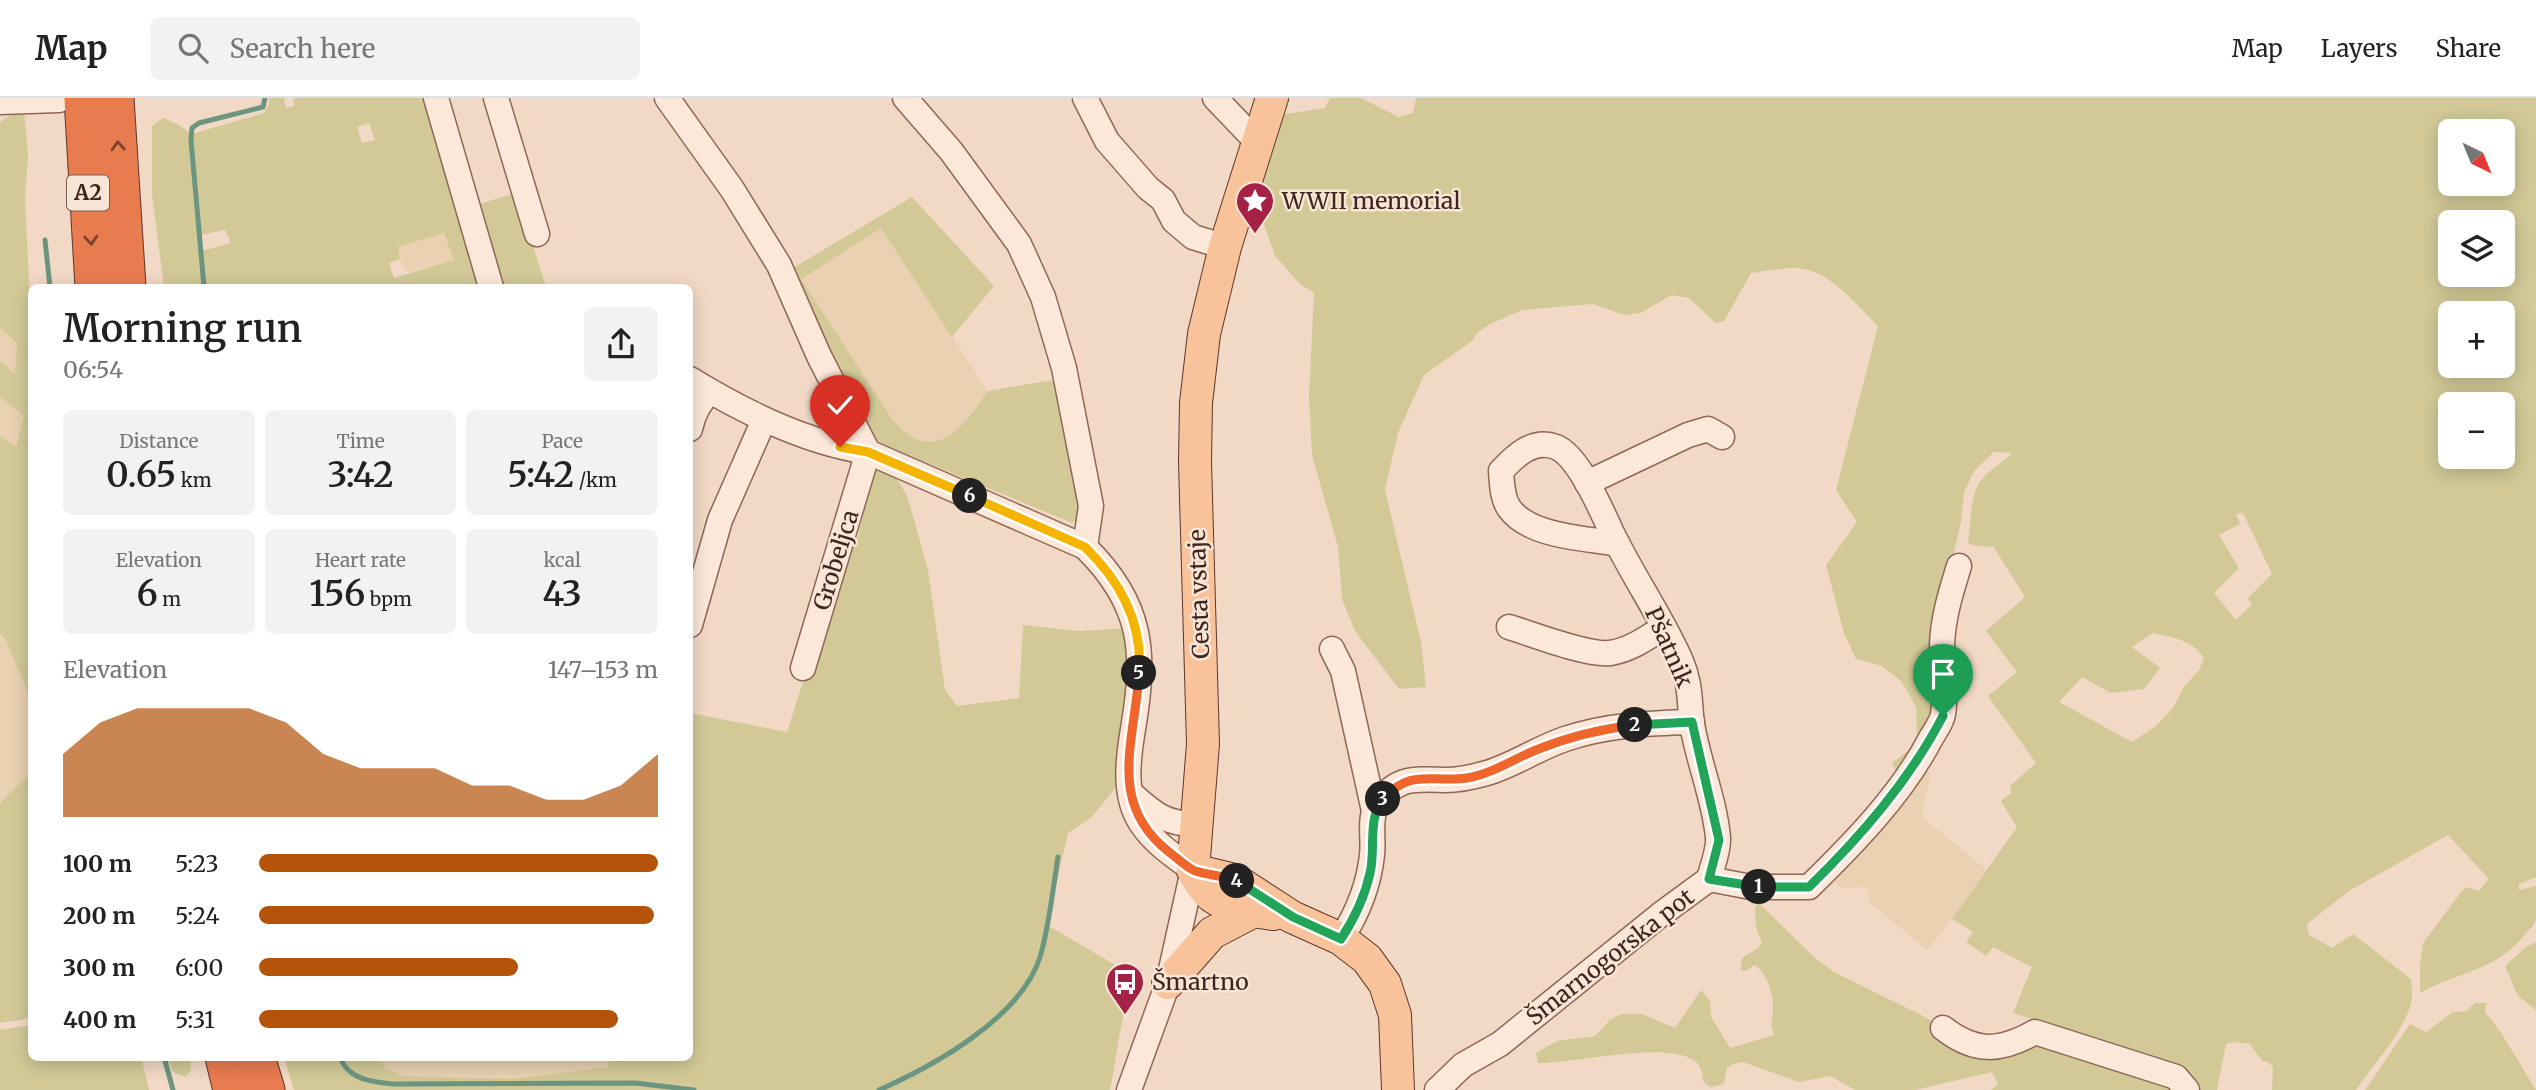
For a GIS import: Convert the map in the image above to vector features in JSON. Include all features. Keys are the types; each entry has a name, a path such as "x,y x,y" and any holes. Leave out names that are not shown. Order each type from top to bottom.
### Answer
{"highway":[{"name":"A2","path":"115,98 127,284"},
{"name":"A2","path":"71,99 94,284"},
{"path":"225,1061 233,1090"},
{"path":"257,1061 266,1090"}],"main road":[{"name":"Cesta vstaje","path":"1193,870 1203,744 1195,462 1196,403 1204,334 1225,247 1272,98"},
{"path":"1193,870 1202,886 1214,898 1254,911 1293,917"},
{"path":"1193,870 1235,880 1293,917 1341,939 1367,959 1391,997 1398,1037 1398,1090"},
{"path":"1168,983 1212,933 1254,911"}],"street":[{"path":"436,98 490,284"},
{"path":"496,98 537,234"},
{"path":"667,98 732,189 779,265 868,452"},
{"path":"905,98 951,151 1019,244 1043,297 1064,368 1091,506 1085,547"},
{"path":"1085,98 1107,141 1148,188 1163,200 1174,222 1193,237 1225,247"},
{"path":"1215,98 1258,143"},
{"path":"0,102 71,99"},
{"path":"693,381 765,419 840,447 868,452 1085,547 1122,591 1141,653 1137,709 1128,764 1130,793 1140,821 1157,843 1193,870"},
{"path":"693,415 704,397 711,392"},
{"path":"693,614 720,520 765,419"},
{"path":"1587,483 1688,435 1708,429 1722,437"},
{"name":"Pšatnik","path":"1618,544 1542,531 1520,519 1508,507 1501,471 1525,448 1538,446 1556,447 1574,462 1664,627 1682,664 1691,695 1692,722 1719,840 1709,879"},
{"name":"Grobeljca","path":"803,668 868,452"},
{"name":"Šmarnogorska pot","path":"1437,1090 1463,1065 1500,1044 1660,915 1709,879 1751,887 1809,887 1878,814 1927,746 1943,716 1944,617 1959,566"},
{"path":"1509,627 1579,648 1608,653 1641,642 1664,627"},
{"path":"1332,649 1343,671 1374,811 1370,873 1356,913 1341,939"},
{"path":"1374,811 1390,792 1411,779 1468,778 1491,772 1567,738 1606,729 1692,722"},
{"path":"1130,793 1164,820 1197,825"},
{"name":"Cesta vstaje","path":"1129,1090 1168,983 1193,870"},
{"path":"1943,1028 1957,1039 1976,1047 1993,1047 2019,1041 2035,1032 2176,1077 2187,1090"}],"shaded area":[{"path":"269,98 284,98 286,108 294,106 293,98 431,98 486,284 164,284 152,194 152,126 163,118 192,134 264,113","holes":["369,123 375,140 362,143 357,127","225,230 231,243 201,251 200,235","444,233 454,260 394,278 389,263 400,259 398,247"]},
{"path":"1330,98 1361,98 1399,117 1413,113 1416,98 2536,98 2536,877 2519,884 2519,890 2536,886 2534,925 2516,945 2491,963 2420,993 2423,943 2466,887 2479,891 2489,879 2448,835 2349,891 2307,924 2309,935 2332,948 2353,934 2411,979 2412,1000 2406,1017 2356,1090 2272,1090 2273,1067 2267,1061 2263,1062 2250,1044 2235,1042 2226,1044 2217,1090 2197,1090 2117,1046 2013,1013 2032,967 1993,947 1986,956 1966,942 1973,932 1952,919 2017,827 2001,801 2011,793 2010,786 2036,763 1988,696 2017,672 1986,631 2025,597 1993,546 1968,544 1973,502 1978,486 1985,475 2012,453 1994,452 1974,471 1964,492 1961,522 1940,612 1939,731 1901,782 1892,763 1908,751 1917,737 1916,707 1902,682 1882,666 1856,659 1844,633 1826,565 1857,522 1836,490 1878,326 1835,285 1805,269 1785,268 1751,273 1724,321 1716,323 1689,298 1671,295 1641,313 1624,315 1593,304 1522,310 1490,324 1477,333 1472,341 1424,375 1398,433 1385,490 1421,642 1426,687 1399,689 1355,631 1342,599 1338,547 1312,455 1309,397 1314,293 1300,284 1275,256 1264,224 1250,205 1279,115 1325,108","holes":["2243,513 2272,574 2248,598 2252,604 2236,620 2214,593 2239,568 2219,535 2240,524 2236,514","2153,633 2188,643 2204,658 2173,708 2156,726 2132,742 2059,702 2082,677 2111,693 2144,689 2160,668 2132,647"]},
{"path":"24,110 28,156 25,199 29,284 28,694 6,640 0,633 0,436 16,447 24,416 0,397 0,361 15,374 17,344 0,327 0,122 16,111"},
{"path":"516,193 545,284 493,284 472,206"},
{"path":"912,197 994,286 952,337 881,228 801,279 892,419 912,437 936,441 947,437 966,421 988,391 1059,379 1082,508 1079,519 1072,523 884,445 869,434 788,271"},
{"path":"881,228 988,391 963,424 949,437 936,442 911,437 892,419 800,278"},
{"path":"445,233 455,260 408,273 397,247"},
{"path":"0,327 17,344 15,375 0,361"},
{"path":"0,397 25,416 16,448 0,436"},
{"path":"869,465 896,477 907,496 928,570 945,690 957,706 1019,698 1023,625 1079,631 1129,628 1131,651 1118,785 1091,818 1068,833 1047,925 1117,966 1143,969 1124,1012 1110,1090 294,1090 285,1061 382,1061 386,1069 404,1076 512,1079 608,1067 609,1061 693,1061 693,714 787,732 848,541 857,541 863,517 856,514"},
{"path":"0,633 6,640 28,692 28,775 0,803"},
{"path":"1922,761 1930,774 1922,817 1986,869 1955,916 1927,950 1869,902 1867,887 1840,888 1829,872"},
{"path":"28,775 28,1018 0,1023 0,803"},
{"path":"1759,903 1816,959 1834,972 1923,1016 1973,1045 2045,1033 2189,1090 1991,1090 1998,1084 1992,1072 1915,1090 1855,1090 1830,1076 1799,1082 1743,1062 1727,1068 1724,1084 1710,1087 1703,1081 1697,1063 1681,1055 1620,1054 1538,1063 1536,1053 1557,1041 1595,1036 1610,1020 1622,1014 1642,1014 1675,1028 1701,990 1710,1001 1711,1017 1730,1048 1774,1035 1771,1023 1772,997 1766,977 1754,965 1746,971 1741,970 1742,958 1762,943 1756,928 1755,907"},
{"path":"2536,942 2536,1010 2518,996 2505,966 2526,947"},
{"path":"2475,1003 2486,1003 2485,1012 2500,1031 2536,1090 2365,1090 2410,1024 2426,1032 2453,1012 2466,1011"},
{"path":"28,1025 28,1061 142,1061 149,1090 0,1090 0,1030"},
{"path":"169,1061 190,1061 191,1070 186,1077 173,1072"},
{"path":"382,1061 609,1061 608,1067 512,1079 404,1076 386,1069"}],"waterway":[{"path":"204,284 192,128 199,123 263,107 265,98"},
{"path":"45,240 50,284"},
{"path":"879,1090 949,1053 995,1020 1014,1000 1030,979 1040,957 1058,857"},
{"path":"165,1061 173,1090"},
{"path":"342,1061 355,1075 370,1081 393,1084 635,1083 694,1090"}],"place":[{"name":"WWII memorial","path":"1255,235"},
{"name":"Šmartno","path":"1125,1016"}],"route":[{"path":"840,447 868,452 1085,547 1122,591 1141,653 1137,709 1128,764 1130,793 1140,821 1157,843 1193,870 1235,880 1293,917 1341,939 1356,913 1370,873 1374,811 1390,792 1411,779 1468,778 1491,772 1567,738 1640,724 1692,722 1719,840 1709,879 1751,887 1809,887 1878,814 1927,746 1943,716"}]}
